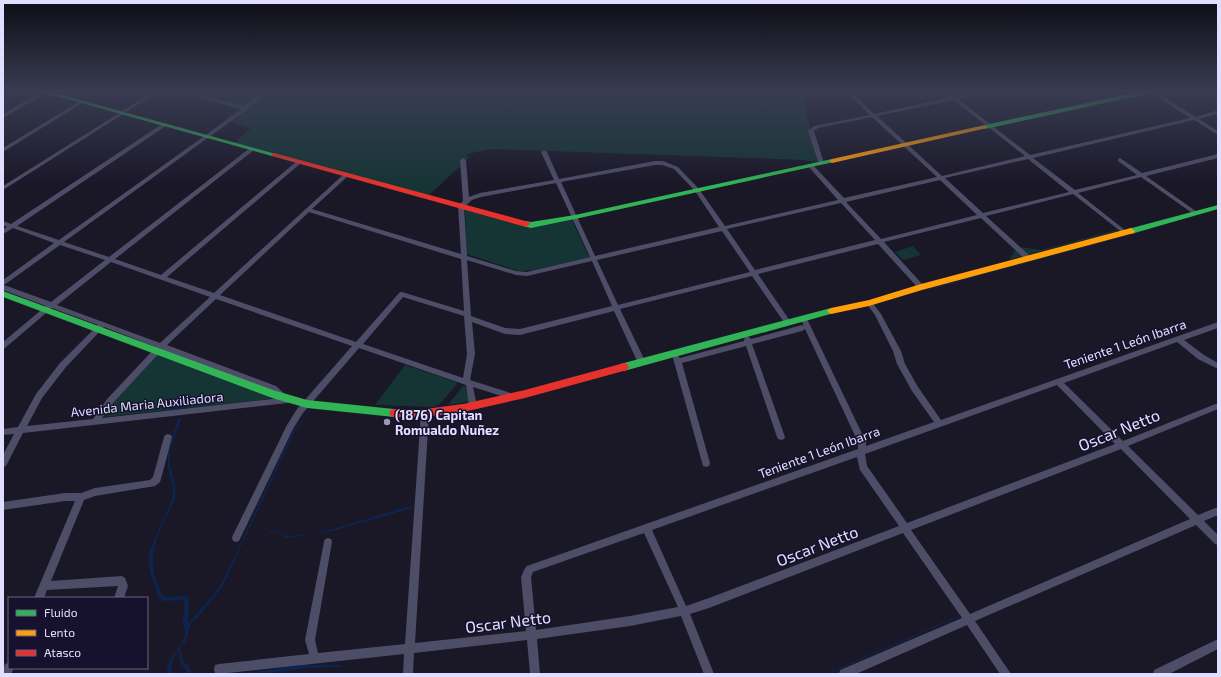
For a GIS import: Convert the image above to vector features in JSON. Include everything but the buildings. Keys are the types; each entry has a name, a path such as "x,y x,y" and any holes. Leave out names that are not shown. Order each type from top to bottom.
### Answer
{"street":[{"path":"3,150 50,122"},
{"path":"3,188 109,122"},
{"path":"152,122 346,175 464,204 531,225 575,218 1010,122"},
{"path":"3,283 61,243 226,122"},
{"path":"821,163 811,131 813,128 843,122"},
{"path":"881,122 1028,258"},
{"path":"984,122 1124,232"},
{"path":"308,210 464,258 516,273 527,274 1180,122"},
{"path":"1201,122 1218,133"},
{"path":"3,232 164,125"},
{"path":"3,346 48,307 252,149"},
{"path":"544,152 642,363"},
{"path":"236,538 290,427 300,411 402,294 468,316 504,331 520,332 879,240 1218,156"},
{"path":"463,160 464,258 471,354 468,383 473,406"},
{"path":"1120,160 1195,213"},
{"path":"162,278 299,162"},
{"path":"464,204 480,196 558,180 655,163 664,163 676,168 697,190 722,229 788,323"},
{"path":"810,165 921,287"},
{"path":"95,422 115,395 159,349 346,175"},
{"path":"3,287 48,307 159,349 267,393 283,396 307,404 384,413 425,413 473,406 514,397 642,363 676,357 746,338 805,325 921,287 1218,206"},
{"path":"3,223 358,346 514,397"},
{"path":"3,294 48,307"},
{"path":"869,303 878,314 897,351 901,364 915,389 940,424"},
{"path":"746,338 788,323 805,325"},
{"path":"805,325 862,442 863,467 1006,674"},
{"name":"Teniente 1 León Ibarra","path":"535,674 526,577 528,571 1218,325"},
{"path":"3,463 34,404 63,365 100,327"},
{"path":"746,338 782,437"},
{"path":"1178,339 1201,357 1218,366"},
{"path":"676,357 706,463"},
{"path":"1058,382 1218,541"},
{"name":"Avenida Maria Auxiliadora","path":"3,432 294,400"},
{"name":"Oscar Netto","path":"219,669 532,635 630,621 684,610 709,603 906,528 1123,445 1218,406"},
{"path":"408,674 425,413"},
{"path":"3,506 65,497 81,497 95,492 152,483 157,479 168,437"},
{"path":"38,597 81,497"},
{"path":"844,674 1218,511"},
{"path":"646,528 684,610 709,674"},
{"path":"316,659 310,640 328,542"},
{"path":"44,586 122,581 123,586 119,597"},
{"path":"1158,674 1218,644"}],"green space":[{"path":"230,122 809,122 818,161 493,149 465,155 470,157 425,199 232,145 251,128"},
{"path":"465,210 535,227 572,220 589,257 534,270 519,271 466,254"},
{"path":"1116,230 1118,231 1009,260 1014,251 1019,247 1042,250"},
{"path":"913,246 921,255 903,260 895,252"},
{"path":"157,355 269,397 270,399 104,417 115,401"},
{"path":"405,365 456,382 457,384 440,404 433,407 375,405"},
{"path":"465,386 469,399 468,402 448,405 462,387"}],"water":[{"path":"1218,211 931,289 930,288"},
{"path":"311,410 295,431 245,538 258,538 244,539 225,582 197,618 191,622 186,641 180,647 183,662 188,665 192,674 189,674 180,662 179,650 172,661 172,674 167,674 168,664 184,637 184,605 183,600 163,601 159,598 151,575 148,560 150,550 172,499 173,488 168,467 168,452 178,419 182,418 170,452 171,468 176,494 155,545 153,564 154,574 162,595 166,597 187,596 189,600 188,623 212,597 223,581 293,431"},
{"path":"412,506 412,508 333,531 286,538 279,533 274,532 258,538 275,530 287,536 310,534 333,529"},
{"path":"958,616 959,617 825,674"},
{"path":"303,665 341,665 340,667 306,668 264,674 237,674"}],"waterway":[{"path":"171,408 185,407"}],"traffic: fast":[{"path":"152,122 274,155"},
{"path":"985,127 1010,122"},
{"path":"526,224 531,225 575,217 832,161"},
{"path":"1131,231 1218,207"},
{"path":"3,294 272,394 307,404 394,413"},
{"path":"624,367 831,311"}],"traffic: slow":[{"path":"832,161 985,127"},
{"path":"831,311 869,303 921,287 1131,231"}],"traffic: jam":[{"path":"274,155 526,224"},
{"path":"394,413 425,413 463,408 525,394 624,367"}],"place":[{"name":"(1876) Capitan Romualdo Nuñez","path":"387,422"}]}
